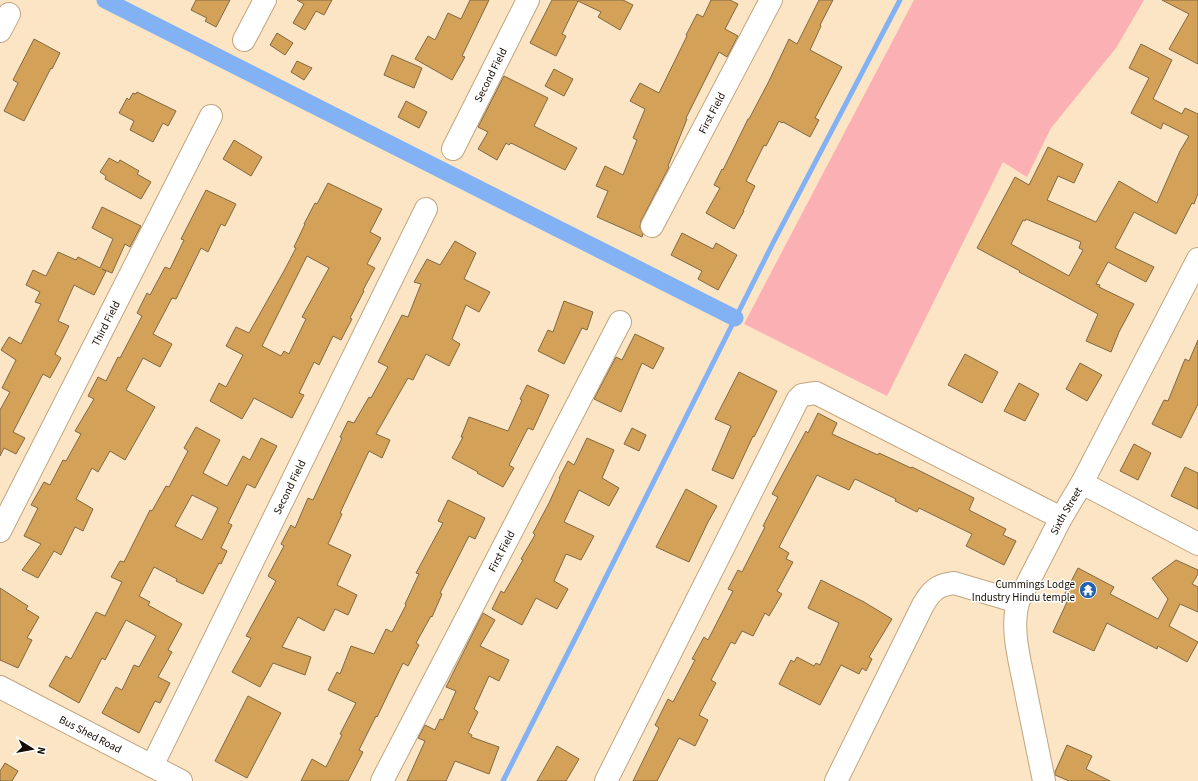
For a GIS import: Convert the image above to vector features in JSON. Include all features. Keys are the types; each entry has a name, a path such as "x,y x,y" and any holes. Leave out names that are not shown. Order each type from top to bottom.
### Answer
{"street":[{"path":"244,40 265,0"},
{"name":"Second Field","path":"453,149 528,0"},
{"name":"First Field","path":"652,226 771,0"},
{"name":"Third Field","path":"0,531 211,116"},
{"name":"Second Field","path":"152,766 426,209"},
{"name":"Sixth Street","path":"1044,781 1017,646 1014,622 1018,602 1061,518 1082,483 1198,259"},
{"name":"First Field","path":"382,781 620,322"},
{"path":"606,781 798,399 802,395 816,393 1061,518"},
{"path":"1082,483 1198,544"},
{"path":"836,781 923,605 932,592 944,584 954,584 1018,602"},
{"name":"Bus Shed Road","path":"0,687 181,781"}],"shaded area":[{"path":"914,0 1144,0 1116,48 1051,128 1027,177 1003,162 887,396 744,324"}],"building":[{"path":"196,0 230,0 216,27 205,21 207,18 191,10"},
{"path":"297,0 332,0 324,15 316,11 305,30 293,23 304,4"},
{"path":"470,0 489,0 462,56 465,57 452,80 415,59 428,36 435,40 448,13 461,19"},
{"path":"552,0 623,0 633,5 620,30 598,17 601,12 578,1 562,34 566,36 556,56 530,43"},
{"path":"711,0 730,0 738,4 725,29 738,36 727,57 719,52 686,118 687,119 668,166 669,167 641,221 640,227 643,234 642,237 597,217 608,191 596,186 605,166 623,175 637,140 633,138 645,109 630,101 640,83 659,93 697,14 703,17"},
{"path":"819,0 833,0 820,25 821,26 810,50 842,67 815,118 819,120 810,137 779,121 766,146 764,145 746,181 755,186 734,229 706,213 720,188 714,185 768,83 789,39 797,44"},
{"path":"1162,0 1198,0 1198,64 1169,49 1189,14"},
{"path":"277,33 293,43 285,55 270,45"},
{"path":"34,39 60,53 24,121 4,111 18,83 13,80"},
{"path":"1141,44 1172,60 1153,99 1182,114 1185,108 1198,114 1198,193 1194,204 1192,203 1176,234 1134,212 1115,248 1154,267 1146,282 1108,262 1096,284 1100,285 1099,287 1134,304 1119,332 1111,352 1086,341 1098,314 977,248 1015,177 1029,185 1048,147 1083,164 1074,183 1058,176 1047,200 1096,222 1119,181 1157,203 1180,151 1189,136 1163,123 1161,129 1131,113 1149,78 1129,68","holes":["1026,219 1081,242 1079,248 1083,250 1069,276 1011,244 1023,220 1025,221"]},
{"path":"392,55 422,68 414,88 384,75"},
{"path":"297,61 312,68 304,80 291,72"},
{"path":"554,69 573,79 564,96 545,86"},
{"path":"504,76 548,98 534,126 577,148 565,170 511,143 509,145 506,143 497,160 478,149 488,132 478,127"},
{"path":"137,92 176,111 168,126 163,123 153,142 130,130 134,121 119,113 127,98 129,100 133,93 136,94"},
{"path":"406,101 427,112 419,128 398,117"},
{"path":"234,140 262,157 251,176 223,159"},
{"path":"109,158 118,163 120,160 139,171 137,174 151,182 141,199 105,179 106,176 100,172"},
{"path":"328,183 382,209 370,232 381,238 367,264 375,268 363,290 364,291 350,318 352,319 341,340 333,336 319,365 314,362 299,393 304,395 292,418 254,398 242,419 210,401 219,383 226,387 243,355 226,346 236,327 249,333 296,248 294,247 315,203 317,204","holes":["307,256 329,268 302,317 306,319 289,354 284,351 281,356 262,346"]},
{"path":"206,190 236,204 225,226 221,224 208,252 201,248 176,299 172,298 153,334 172,344 160,367 143,358 126,390 155,407 125,460 110,451 98,472 92,468 76,499 93,509 83,531 75,527 61,555 54,551 38,578 22,570 41,544 24,536 38,508 31,505 44,482 50,485 63,460 66,461 81,434 75,431 94,399 88,396 98,377 106,381 118,357 120,358 142,316 137,313 147,293 150,295 165,267 170,269 184,240 181,239"},
{"path":"102,207 141,226 130,247 125,244 112,273 102,269 106,271 94,295 74,285 58,321 69,326 55,354 61,358 50,378 43,374 13,432 25,438 16,454 4,448 0,456 0,410 10,392 2,388 16,360 1,350 9,337 21,344 41,304 35,302 40,292 26,285 33,270 46,276 58,252 76,260 78,257 100,268 113,239 92,228"},
{"path":"682,233 713,249 716,243 737,255 718,290 698,279 702,271 671,255"},
{"path":"455,241 476,253 464,279 490,292 479,312 466,305 452,339 460,344 449,366 426,354 413,380 408,378 376,434 390,440 382,458 369,451 340,513 342,514 328,544 351,555 337,585 357,595 348,615 335,609 324,631 298,617 282,647 311,657 305,675 273,663 260,687 232,672 251,638 246,636 276,581 268,576 284,546 281,544 291,525 295,528 308,498 313,500 342,438 340,437 348,421 354,423 369,397 371,398 388,367 378,362 402,315 408,317 421,284 414,282 427,259 440,265"},
{"path":"564,301 593,312 587,330 582,328 564,364 538,351 548,330 553,332"},
{"path":"635,334 664,348 653,369 642,363 621,412 594,399 616,357 622,360"},
{"path":"1198,340 1198,404 1181,438 1152,424 1164,400 1168,401 1185,359 1189,361"},
{"path":"965,354 998,372 982,403 948,385"},
{"path":"1080,363 1102,375 1087,401 1066,389"},
{"path":"739,372 777,391 754,437 753,436 733,479 712,470 731,426 715,419"},
{"path":"1019,383 1039,394 1025,421 1004,411"},
{"path":"527,385 549,395 533,430 528,428 509,465 514,468 503,487 452,458 463,437 461,437 469,417 508,431"},
{"path":"818,413 837,423 832,434 878,455 879,453 911,468 912,467 974,498 969,510 1006,529 1003,535 1016,541 1004,565 966,546 972,534 919,508 917,512 895,501 896,499 855,479 849,490 817,475 779,547 789,553 786,559 793,562 777,591 782,594 769,616 765,613 753,636 742,631 735,644 731,642 711,680 716,683 699,715 708,720 695,746 679,738 657,781 633,781 659,728 655,725 668,699 673,702 695,660 692,659 704,637 708,640 733,591 728,589 738,570 742,572 765,527 763,526 778,497 772,494 806,431 808,433"},
{"path":"196,427 220,440 203,473 227,486 243,456 250,460 261,438 277,446 255,488 247,484 228,523 232,525 221,548 227,551 203,594 176,581 177,579 154,567 139,596 150,602 148,605 182,624 168,650 172,652 158,677 170,683 160,703 155,701 139,733 102,713 116,687 122,690 134,665 139,667 156,636 126,620 105,660 102,658 79,703 49,686 66,656 71,659 96,612 105,616 122,582 111,577 120,561 124,562 150,510 152,511 166,486 169,487 188,451 184,448","holes":["192,495 218,508 202,540 175,526"]},
{"path":"632,428 646,435 639,451 624,444"},
{"path":"587,438 614,450 602,478 619,488 609,506 579,490 564,522 594,536 581,560 566,554 554,581 568,589 557,609 536,598 522,625 492,609 501,591 504,593 523,560 521,559 535,535 533,533 549,503 568,461 574,465"},
{"path":"1134,444 1151,453 1138,480 1120,471"},
{"path":"1185,467 1198,473 1198,509 1171,496"},
{"path":"686,489 717,506 689,562 656,547"},
{"path":"448,500 485,518 475,539 469,536 440,593 442,594 432,617 431,616 416,643 419,645 408,666 403,663 359,750 363,752 348,781 301,781 312,759 326,767 342,735 340,734 356,703 328,690 337,672 340,674 351,646 374,654 386,629 392,632 406,605 405,604 419,574 416,573 443,523 438,521"},
{"path":"1176,560 1198,570 1198,574 1192,584 1198,587 1198,612 1180,604 1169,626 1198,642 1187,662 1158,646 1157,649 1107,623 1094,651 1053,632 1067,602 1062,599 1078,568 1114,587 1110,594 1158,619 1168,599 1152,578"},
{"path":"821,580 864,602 892,619 869,657 872,659 866,671 862,668 859,674 841,665 820,705 779,684 791,660 794,662 797,657 814,666 816,663 820,665 839,623 808,608"},
{"path":"0,588 28,606 26,609 39,617 27,638 32,640 18,668 0,660"},
{"path":"483,613 495,620 480,646 509,660 499,681 489,676 474,709 478,712 468,733 472,735 471,737 499,747 489,774 455,761 446,781 407,781 425,741 418,738 425,725 435,730 440,719 443,720 456,691 446,687"},
{"path":"248,696 281,713 247,778 215,761"},
{"path":"1067,745 1092,756 1086,769 1110,781 1069,781 1055,775"},
{"path":"557,746 579,759 566,781 537,781"},
{"path":"5,763 18,771 12,781 0,781 0,771"}],"waterway":[{"path":"105,0 735,318"},
{"path":"503,781 773,243 900,0"}],"place":[{"name":"Cummings Lodge Industry Hindu temple","path":"1088,590"}]}
